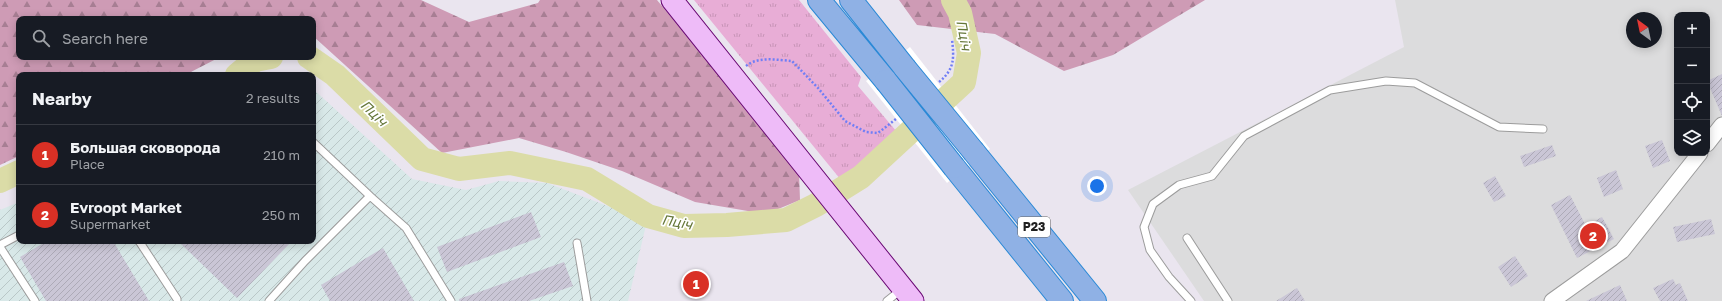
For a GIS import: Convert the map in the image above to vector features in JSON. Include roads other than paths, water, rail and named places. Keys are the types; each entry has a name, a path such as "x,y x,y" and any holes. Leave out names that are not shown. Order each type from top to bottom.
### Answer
{"highway":[{"name":"Р23","path":"819,0 886,81 1062,301"},
{"name":"Р23","path":"851,0 1095,301"}],"street":[{"path":"672,0 808,169 858,234 901,297"},
{"path":"1710,140 1722,125"},
{"path":"1552,301 1622,251 1698,156"}],"lane":[{"path":"1191,301 1170,277 1150,250 1144,226 1153,204 1179,185 1212,176 1244,136 1330,90 1386,81 1415,83 1499,127 1542,129"},
{"path":"316,145 406,228 451,301"},
{"path":"269,301 305,261 370,196"},
{"path":"16,238 0,246 35,301"},
{"path":"1187,238 1228,301"},
{"path":"577,243 587,301"},
{"path":"141,244 177,301"}],"waterway":[{"name":"Пціч","path":"313,60 335,75 422,159 459,169 510,163 587,179 648,216 684,226 727,225 786,220 816,205 861,177 964,82 969,53 960,13 953,0"},
{"name":"Пціч","path":"241,72 255,60"},
{"name":"Пціч","path":"0,181 16,173"}],"place":[{"name":"Evroopt Market","path":"1593,236"},
{"name":"Большая сковорода","path":"696,284"}]}
